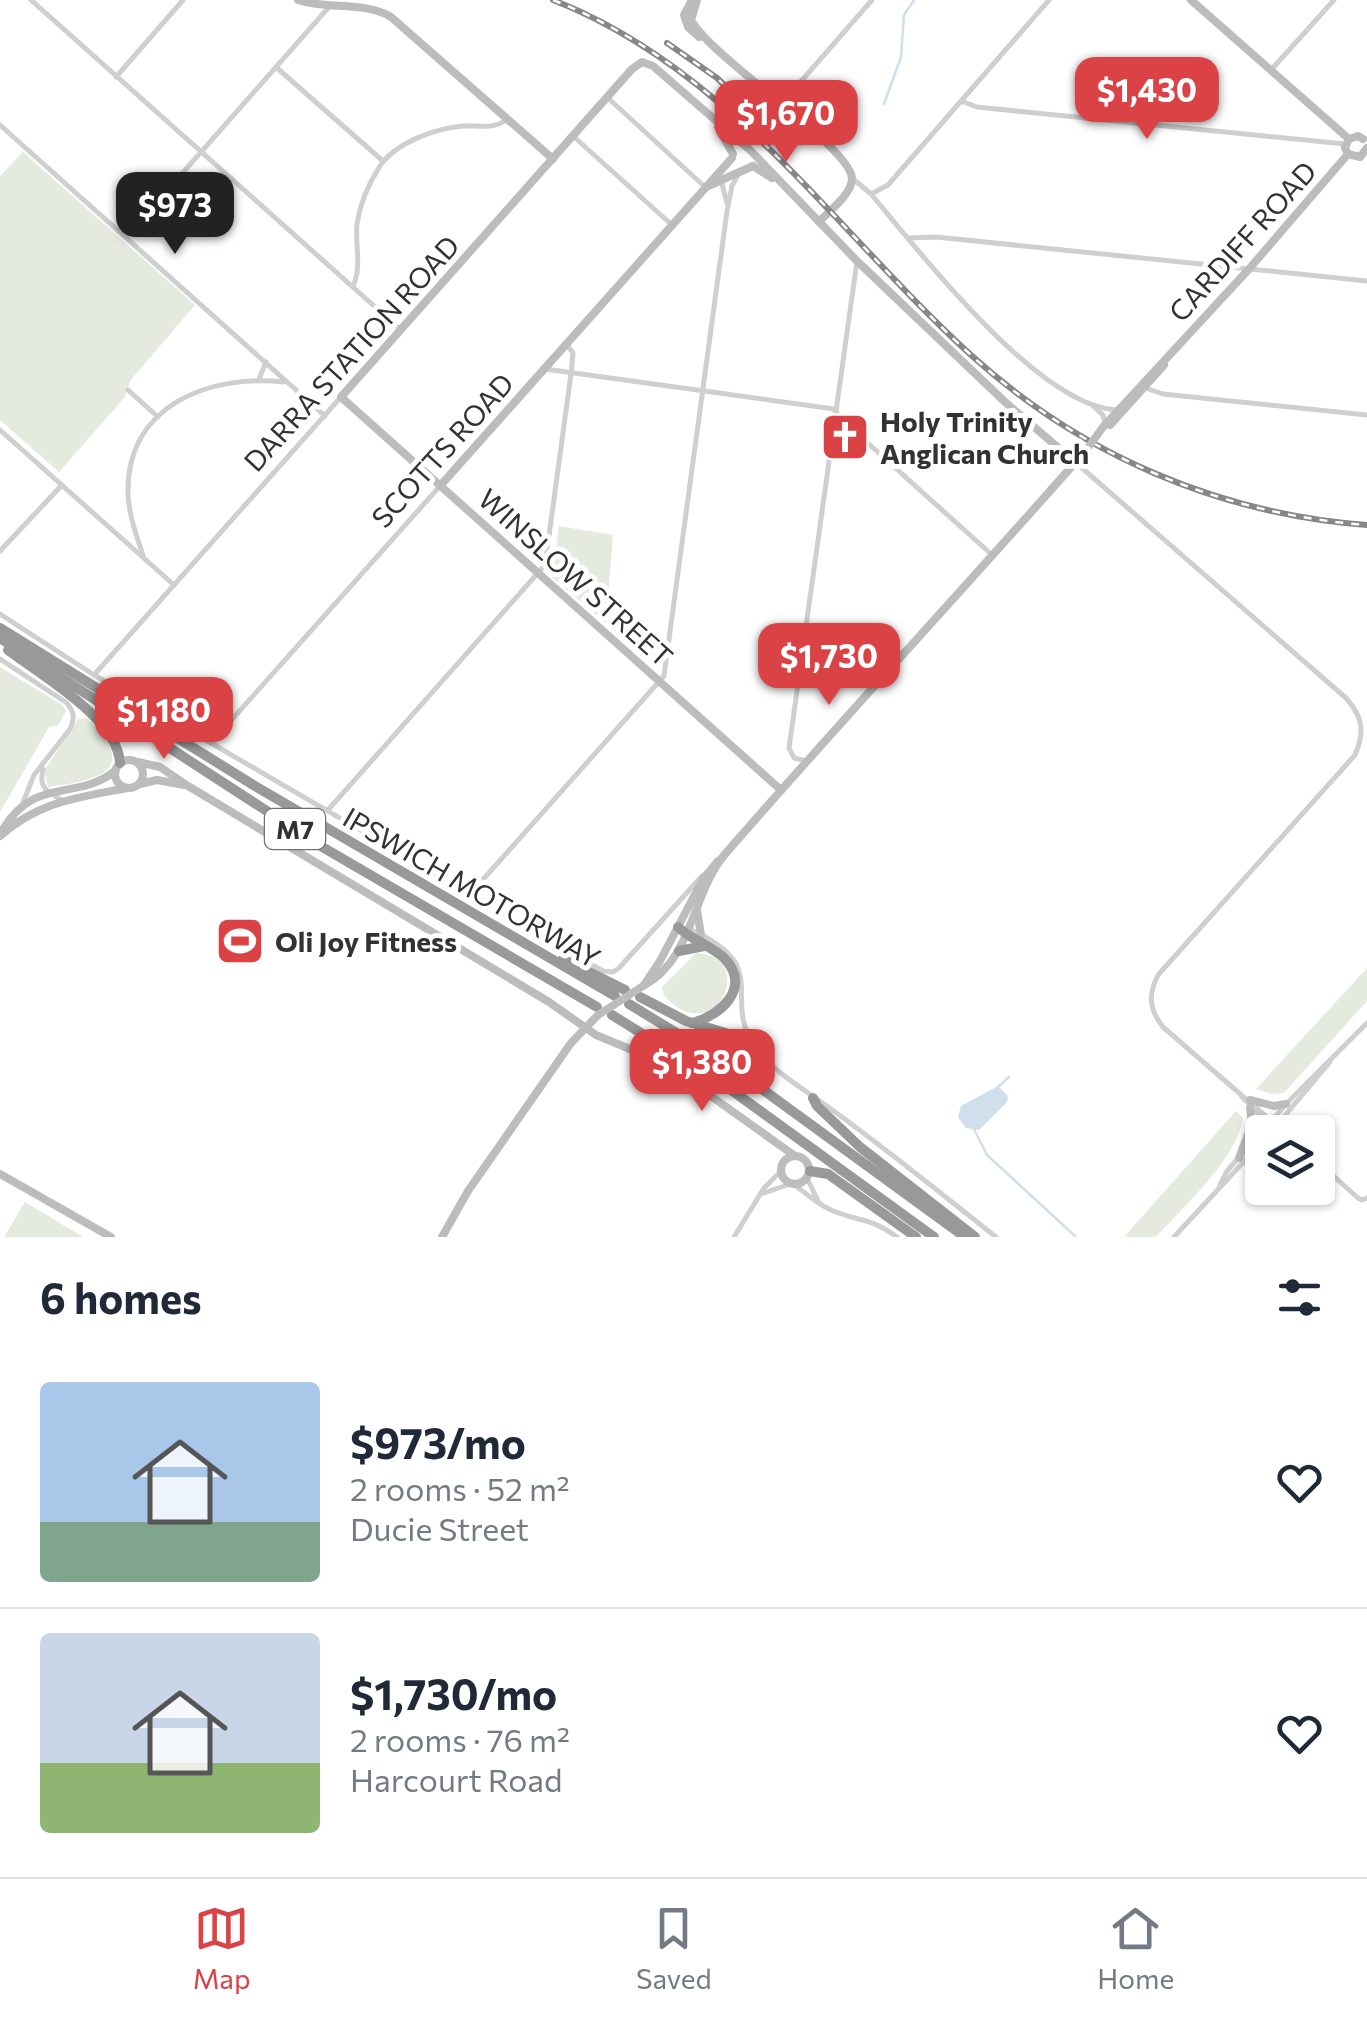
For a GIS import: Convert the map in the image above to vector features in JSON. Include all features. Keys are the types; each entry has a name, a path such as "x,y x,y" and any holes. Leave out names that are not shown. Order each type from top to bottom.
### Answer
{"highway":[{"name":"IPSWICH MOTORWAY","path":"0,628 255,786 548,957 559,956 620,993"},
{"name":"IPSWICH MOTORWAY","path":"0,641 324,848 598,1011"},
{"path":"0,641 96,720 117,745 118,767"},
{"path":"684,930 727,962 734,986 718,1014 692,1023"},
{"path":"679,951 703,941"},
{"path":"642,992 692,1023 752,1041"},
{"path":"629,1004 729,1065 964,1237"},
{"path":"612,1015 724,1084 934,1237"},
{"path":"813,1098 860,1148 975,1237"},
{"path":"809,1174 824,1172 916,1237"}],"street":[{"path":"30,0 402,330"},
{"path":"116,77 183,0"},
{"path":"298,0 328,8 383,12 553,160"},
{"path":"695,0 684,15 690,23 842,160 852,178 871,194 978,318 1056,385 1091,404 1116,410"},
{"path":"781,104 872,0"},
{"path":"871,194 888,185 1049,0"},
{"path":"1190,0 1271,70 1356,158 1366,146 1358,136 1348,146"},
{"path":"1271,70 1335,0"},
{"path":"126,237 328,8"},
{"name":"DARRA STATION ROAD","path":"94,675 642,62 653,66 713,118"},
{"path":"277,68 383,161"},
{"path":"608,98 706,187"},
{"path":"962,101 977,107 1348,146"},
{"path":"713,118 1005,402 1357,710 1365,732 1355,755 1158,975 1151,989 1150,1001 1163,1026 1262,1115"},
{"path":"471,893 664,676 728,211 732,186 742,172 734,166 713,118"},
{"path":"352,287 358,271 358,221 364,197 383,161 435,130 498,126 507,119"},
{"path":"0,125 325,416"},
{"path":"573,136 672,225"},
{"name":"CARDIFF ROAD","path":"1104,427 1248,269 1348,146"},
{"name":"SCOTTS ROAD","path":"212,743 706,187 720,176 732,156 745,148"},
{"name":"SCOTTS ROAD","path":"720,176 742,172 754,162"},
{"path":"720,176 728,211"},
{"path":"818,222 847,192 852,178"},
{"path":"908,238 936,236 1367,281"},
{"path":"806,761 794,758 789,748 856,261"},
{"path":"328,810 538,575 547,558 573,353 566,345"},
{"path":"258,379 266,362"},
{"path":"544,369 834,409"},
{"path":"143,554 128,491 130,472 136,450 158,417 200,389 220,382 286,382"},
{"path":"1141,386 1163,394 1367,416"},
{"name":"CARDIFF ROAD","path":"1104,427 1141,386"},
{"path":"128,390 158,417"},
{"name":"WINSLOW STREET","path":"342,397 781,790"},
{"path":"0,614 94,675 595,967 613,972 718,862 1086,449 1104,427 1103,416 1091,404"},
{"path":"834,409 840,420 991,554"},
{"path":"0,430 174,585"},
{"path":"0,551 62,485"},
{"path":"120,536 134,526"},
{"path":"0,659 67,703 74,720 34,775 20,808 0,836"},
{"path":"20,808 46,793 96,783 128,760 160,767 549,1002 584,1028 666,1064 766,1138 804,1159 812,1193 821,1206"},
{"path":"138,762 144,775 140,784"},
{"path":"44,765 42,784 46,793 61,800"},
{"path":"118,767 119,784 127,788"},
{"path":"0,836 25,816 61,800 157,780 188,786"},
{"path":"642,992 697,910 718,862"},
{"path":"442,1237 468,1191 598,1011 642,992 679,951 705,874"},
{"path":"697,910 703,941 725,950 738,966 744,1020 761,1054 996,1237"},
{"path":"1287,1115 1367,1023"},
{"path":"1276,1115 1323,1064 1332,1060"},
{"path":"1250,1104 1286,1104"},
{"path":"1239,1158 1252,1124 1250,1104"},
{"path":"766,1138 792,1184 821,1206 846,1216 870,1219 897,1237"},
{"path":"1174,1237 1245,1151"},
{"path":"734,1237 782,1167 796,1156"},
{"path":"1220,1185 1245,1161"},
{"path":"0,1174 111,1237"},
{"path":"762,1194 809,1174"},
{"path":"1335,1177 1358,1198 1367,1198"}],"shaded area":[{"path":"23,152 195,305 130,381 125,397 59,472 0,420 0,176"},
{"path":"559,526 613,535 606,623 552,577"},
{"path":"0,667 66,711 58,726 49,727 0,812"},
{"path":"87,718 111,749 112,760 107,769 98,776 48,787 44,771 78,719"},
{"path":"696,953 715,958 725,970 727,984 723,998 713,1008 699,1013 682,1010 663,994 662,987"},
{"path":"1367,968 1367,1001 1284,1093 1256,1089"},
{"path":"1236,1111 1243,1118 1238,1134 1220,1166 1194,1197 1156,1237 1124,1237"},
{"path":"25,1202 83,1237 4,1237"}],"water":[{"path":"998,1086 1008,1096 1007,1102 979,1130 966,1128 958,1117 961,1106"}],"waterway":[{"path":"884,104 901,57 904,15 914,0"},
{"path":"999,1086 1009,1077"},
{"path":"974,1129 987,1155 1076,1237"}],"railway":[{"path":"553,0 616,30 674,67 727,110 971,355 1058,422 1106,450 1206,493 1312,519 1367,525"},
{"path":"667,43 717,78 773,133"}],"place":[{"name":"Holy Trinity Anglican Church","path":"845,437"},
{"name":"Oli Joy Fitness","path":"240,941"}]}
